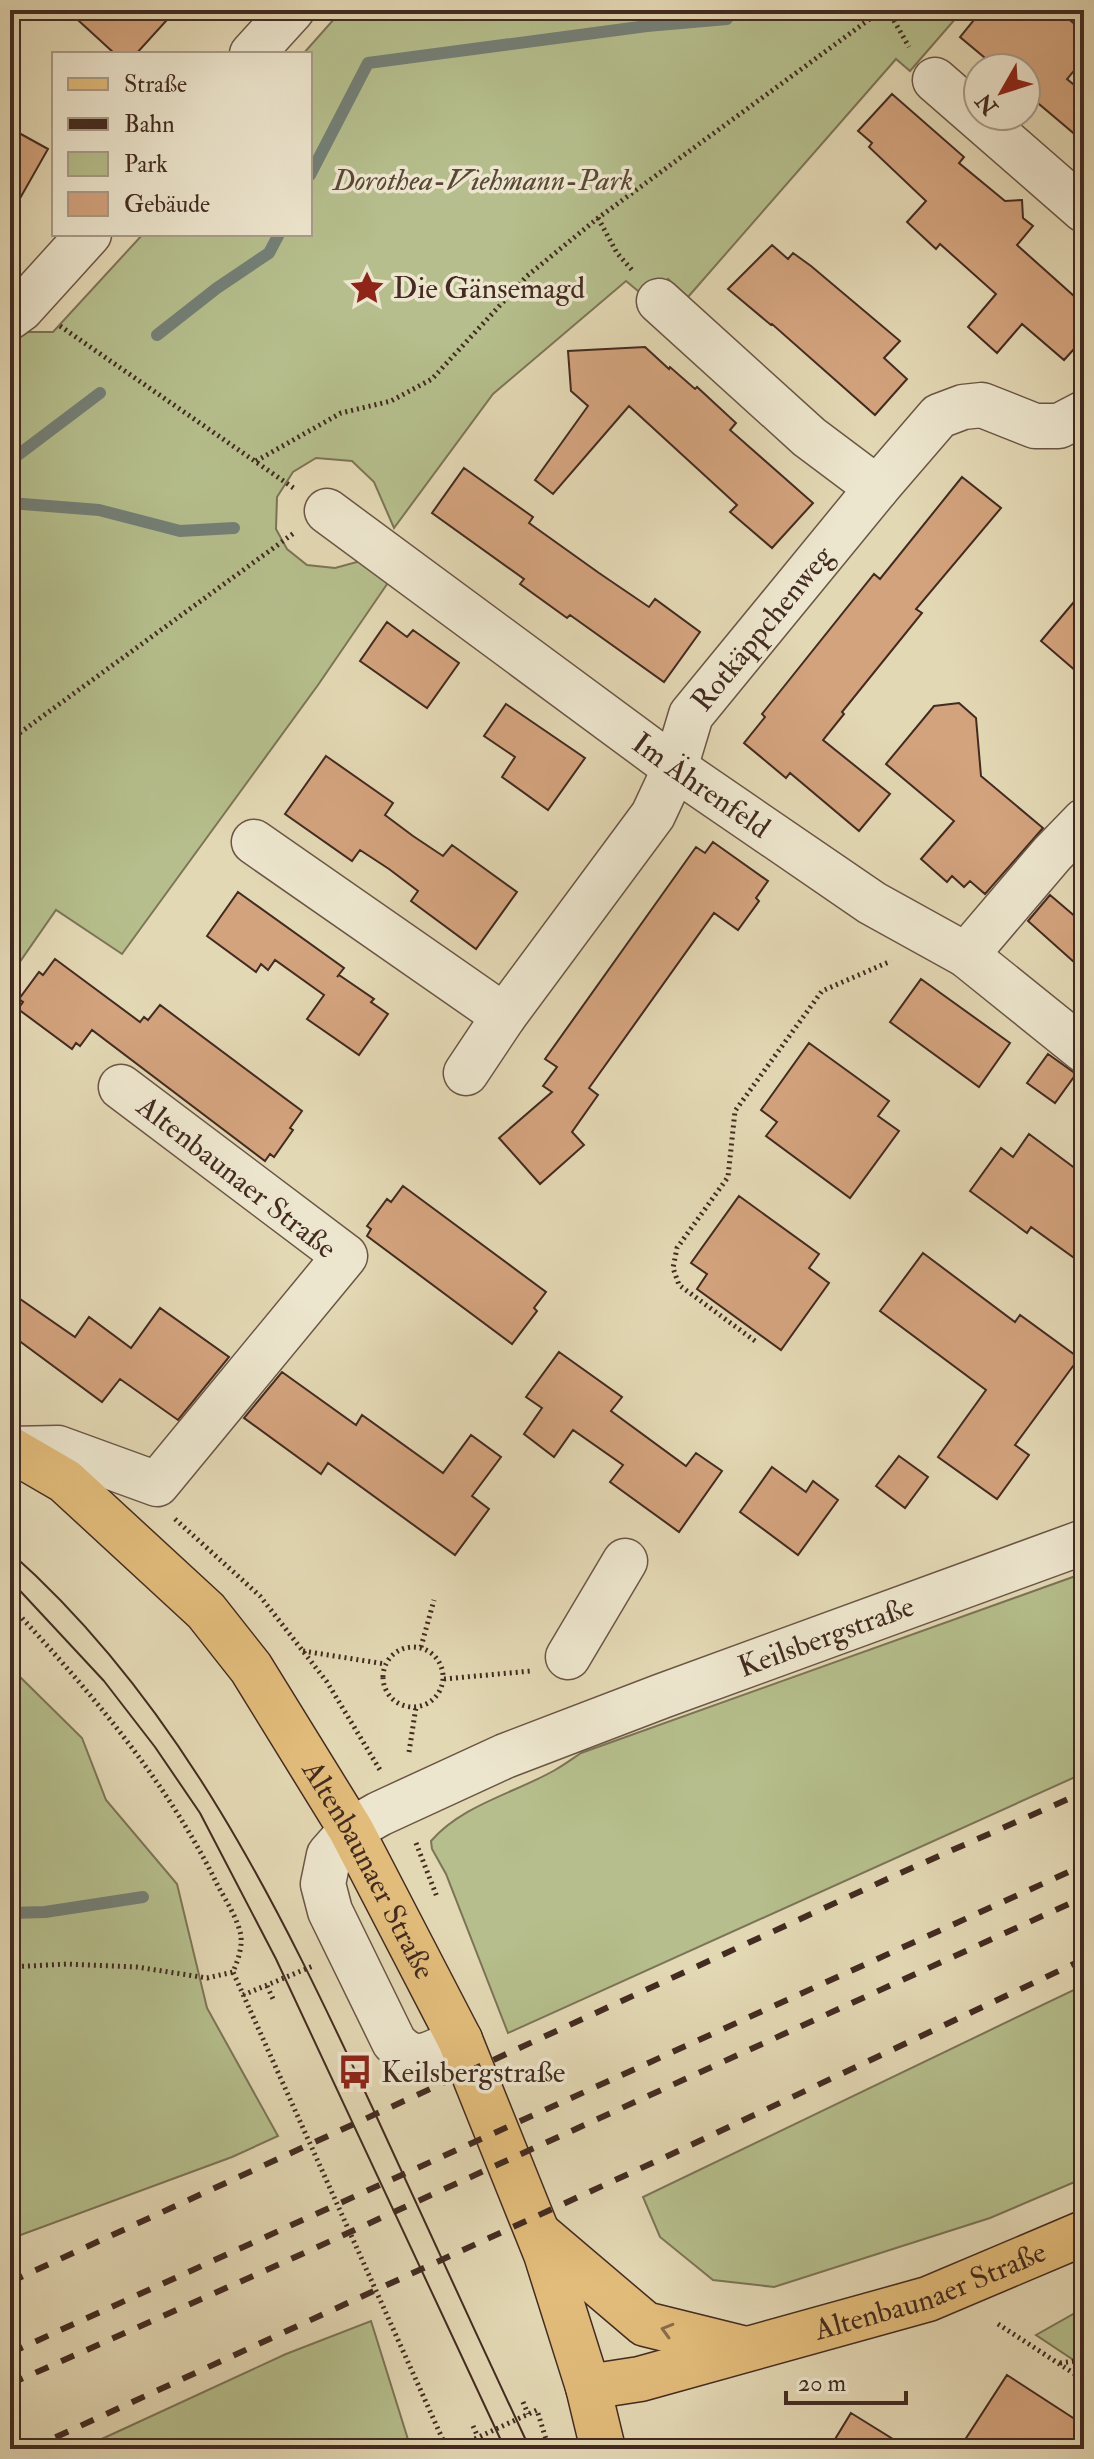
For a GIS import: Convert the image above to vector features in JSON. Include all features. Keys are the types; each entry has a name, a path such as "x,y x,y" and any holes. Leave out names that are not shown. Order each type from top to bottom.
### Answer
{"main road":[{"name":"Altenbaunaer Straße","path":"10,1449 65,1481 206,1611 251,1668 351,1830 460,2040 538,2232 588,2387 603,2449"},
{"path":"538,2232 645,2324 743,2349"},
{"name":"Altenbaunaer Straße","path":"588,2387 640,2379 928,2299 1084,2233"}],"street":[{"path":"254,52 292,10"},
{"path":"935,80 1084,210"},
{"path":"14,310 87,236"},
{"path":"659,301 809,437 877,488"},
{"name":"Rotkäppchenweg","path":"466,1073 504,1016 653,815 675,768 691,715 939,416 963,407 982,405 1035,426 1059,426 1084,413"},
{"name":"Im Ährenfeld","path":"327,511 675,768 872,903 966,955 1084,1050"},
{"path":"966,955 1084,821"},
{"path":"254,842 504,1016"},
{"name":"Altenbaunaer Straße","path":"10,1449 58,1448 157,1484 345,1256 121,1087"},
{"name":"Keilsbergstraße","path":"351,1830 505,1756 1084,1542"},
{"path":"554,1663 625,1561"},
{"path":"351,1830 329,1855 323,1884 330,1911 394,2042 405,2055 420,2058 460,2040"}],"path":[{"path":"14,310 54,322 256,461 341,413 391,401 432,379 527,276 598,218 882,10"},
{"path":"598,218 617,253 659,301"},
{"path":"10,740 280,542"},
{"path":"755,1341 679,1285 673,1268 677,1248 728,1177 735,1111 822,991 898,958"},
{"path":"421,1647 434,1600"},
{"path":"10,1605 81,1682 156,1782 210,1868 241,1938 240,1955 233,1972 447,2449"},
{"path":"421,1647 439,1659 444,1679 435,1699 416,1707 396,1702 383,1685 385,1664 400,1648 421,1647"},
{"path":"303,1651 385,1664"},
{"path":"444,1679 554,1663"},
{"path":"400,1805 439,1901"},
{"path":"10,1967 67,1964 137,1967 207,1978 233,1972"},
{"path":"267,1986 273,1999"},
{"path":"998,2324 1084,2380"},
{"path":"1059,2364 1084,2360"},
{"path":"523,2402 528,2414"},
{"path":"453,2449 537,2410 549,2449"},
{"path":"473,2426 478,2437"}],"green space":[{"name":"Dorothea-Viehmann-Park","path":"342,10 963,10 910,71 896,59 688,297 668,279 649,300 626,281 493,394 394,528 374,482 352,461 316,458 293,472 277,497 276,529 287,549 307,565 335,568 364,560 394,574 318,685 122,954 56,910 10,976 10,344 28,332 53,332 141,236 312,236 312,52 305,52"},
{"path":"1084,1573 1084,1773 508,2033 446,1874 432,1849 431,1841 444,1829 473,1809 539,1778 581,1753"},
{"path":"10,1667 82,1738 106,1800 177,1884 207,2008 278,2136 232,2157 18,2236 10,2235"},
{"path":"1084,1985 1084,2178 990,2218 774,2287 713,2280 660,2237 643,2197"},
{"path":"1084,2308 1084,2367 1036,2335"},
{"path":"371,2321 411,2449 80,2449 286,2354"}],"building":[{"path":"67,10 176,10 138,52 113,52"},
{"path":"982,10 1058,10 1084,32 1084,59 1067,79 1084,93 1084,142 1042,107 1042,52 978,52 960,37"},
{"path":"892,94 964,157 959,163 1005,201 1022,200 1023,218 1033,226 1017,245 1084,305 1084,338 1064,360 1022,324 997,353 968,327 996,294 940,244 936,249 907,222 926,201 869,147 872,143 858,131"},
{"path":"10,128 48,149 10,216"},
{"path":"772,245 788,259 793,253 811,266 900,341 884,358 907,379 875,415 728,289"},
{"path":"645,347 695,389 697,387 736,423 730,430 813,503 772,548 730,512 737,505 629,406 553,494 535,480 588,406 571,391 568,351"},
{"path":"464,468 533,517 529,523 599,573 649,607 655,599 700,632 664,682 570,615 567,618 520,584 524,579 432,513"},
{"path":"962,477 1001,508 916,609 922,613 823,740 890,794 859,831 790,773 786,778 744,743 765,717 762,714 874,574 880,579"},
{"path":"1084,590 1084,678 1041,641"},
{"path":"387,622 407,637 413,630 459,663 427,708 360,661"},
{"path":"959,703 976,718 981,776 1043,828 985,894 970,881 964,887 952,876 947,882 921,859 954,821 886,764 934,706"},
{"path":"506,704 585,758 548,810 502,777 515,757 484,736"},
{"path":"326,756 393,803 385,815 413,836 443,856 452,845 517,892 476,949 411,901 418,891 389,869 360,850 352,861 285,814"},
{"path":"713,842 768,881 756,898 759,901 738,930 714,913 589,1088 598,1095 572,1132 584,1145 540,1184 499,1138 552,1092 543,1086 557,1067 545,1059 696,847 705,853"},
{"path":"238,892 344,968 337,977 339,975 374,999 371,1002 388,1014 359,1055 307,1019 324,995 275,960 268,970 261,964 256,972 207,936"},
{"path":"1050,895 1084,924 1084,971 1028,921"},
{"path":"55,959 140,1022 144,1017 148,1020 160,1005 302,1111 274,1157 270,1154 265,1161 92,1030 80,1046 76,1043 72,1049 18,1009 23,1002 19,999 39,972 43,975"},
{"path":"921,979 1010,1043 979,1087 890,1022"},
{"path":"809,1043 889,1101 878,1116 899,1131 850,1198 766,1136 777,1122 761,1110"},
{"path":"1048,1054 1076,1074 1055,1103 1027,1083"},
{"path":"1029,1134 1084,1175 1084,1265 1031,1227 1027,1233 970,1191 1001,1148 1013,1157"},
{"path":"403,1186 546,1292 534,1308 537,1311 512,1344 367,1236 371,1229 367,1226 387,1199 391,1202"},
{"path":"739,1196 819,1254 809,1268 829,1283 781,1350 697,1289 707,1274 691,1263"},
{"path":"923,1253 1015,1322 1020,1315 1079,1358 1015,1445 1029,1455 997,1499 938,1457 986,1390 880,1311"},
{"path":"10,1292 75,1337 89,1317 131,1348 160,1308 229,1357 178,1420 120,1379 102,1402 10,1334"},
{"path":"559,1352 622,1397 611,1411 686,1466 696,1453 722,1471 679,1532 610,1482 623,1465 573,1430 554,1457 524,1434 542,1408 526,1397"},
{"path":"282,1372 356,1425 362,1415 443,1473 471,1435 501,1457 472,1496 489,1509 455,1555 328,1463 321,1474 244,1418"},
{"path":"899,1456 928,1477 905,1508 876,1486"},
{"path":"772,1467 806,1492 813,1481 838,1500 798,1555 740,1512"},
{"path":"1007,2375 1084,2425 1084,2449 959,2449"},
{"path":"851,2413 909,2449 829,2449"}],"waterway":[{"path":"312,171 368,63 647,26 659,10"},
{"path":"647,26 727,19"},
{"path":"157,335 217,288 269,253 278,236"},
{"path":"10,461 100,393"},
{"path":"10,503 99,510 180,531 234,528"},
{"path":"10,1913 45,1912 143,1897"}],"tram line":[{"path":"10,1552 71,1611 125,1674 175,1741 220,1811 301,1958 530,2449"},
{"path":"10,1580 104,1681 155,1747 200,1813 276,1959 505,2449"}],"railway":[{"path":"10,2282 896,1875 1084,1792"},
{"path":"10,2353 1084,1865"},
{"path":"10,2384 1084,1897"},
{"path":"30,2449 674,2153 1084,1959"}],"place":[{"name":"Die Gänsemagd","path":"367,288"},
{"name":"Keilsbergstraße","path":"355,2072"}]}
